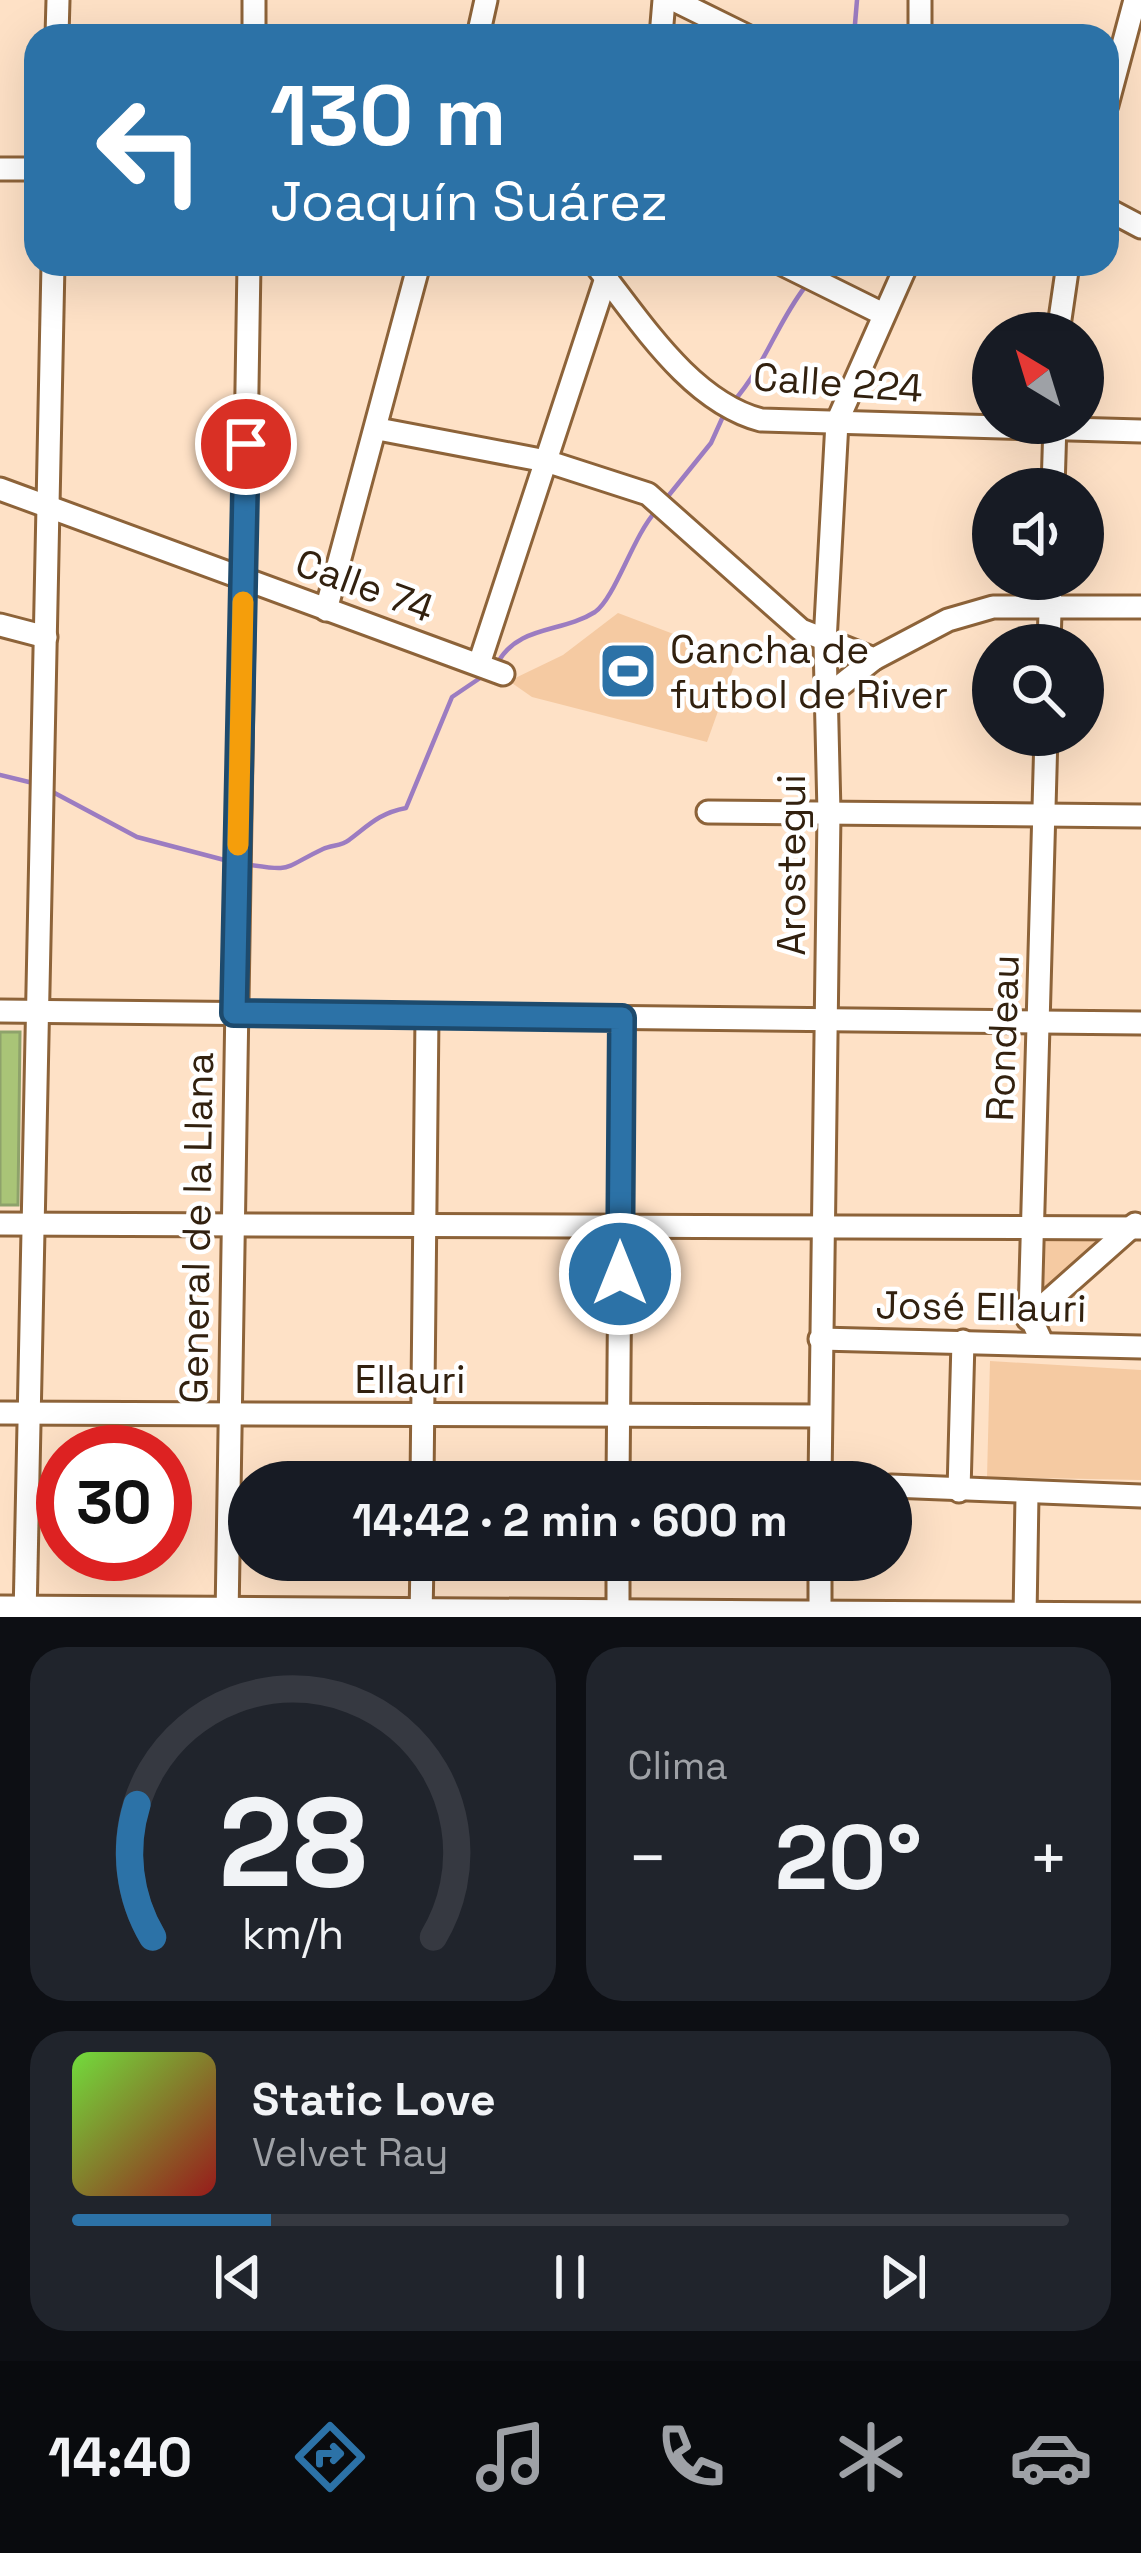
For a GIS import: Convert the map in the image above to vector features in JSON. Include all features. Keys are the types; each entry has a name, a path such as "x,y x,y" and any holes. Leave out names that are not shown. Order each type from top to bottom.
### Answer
{"street":[{"path":"674,0 723,24"},
{"path":"1119,60 1135,0"},
{"path":"25,1612 53,276"},
{"name":"General de la Llana","path":"227,1613 249,276"},
{"path":"326,610 416,276"},
{"path":"546,461 602,276"},
{"name":"Calle 224","path":"611,276 717,403 761,420 972,424"},
{"path":"806,276 883,314"},
{"name":"Arostegui","path":"820,1461 829,813 825,642 837,422 901,276"},
{"path":"1061,312 1066,276"},
{"path":"377,429 546,461 648,494 802,630 874,659"},
{"name":"Calle 224","path":"1104,429 1141,431"},
{"name":"Calle 74","path":"0,489 491,669 546,461"},
{"path":"1050,600 1050,624"},
{"path":"826,697 874,659 948,620 993,607 1141,607"},
{"path":"0,625 46,637"},
{"name":"Rondeau","path":"1041,1340 1030,1316 1045,756"},
{"path":"708,812 1141,815"},
{"path":"0,1011 1141,1023"},
{"path":"422,1461 427,1016"},
{"path":"618,1461 622,1018"},
{"path":"0,1224 1138,1225"},
{"path":"1005,1340 1138,1225"},
{"name":"José Ellauri","path":"820,1339 1041,1340 1141,1347"},
{"path":"959,1491 963,1341"},
{"name":"Ellauri","path":"0,1413 820,1416"},
{"path":"912,1488 1141,1496"},
{"path":"1025,1616 1027,1495"},
{"path":"422,1581 422,1614"},
{"path":"618,1581 618,1615"},
{"path":"820,1581 820,1616"},
{"path":"0,1607 25,1612 1141,1614"}],"shaded area":[{"name":"Cancha de futbol de River","path":"618,613 737,658 707,742 532,697 509,681 563,655"},
{"path":"1045,1240 1102,1241 1044,1292"},
{"path":"990,1361 1141,1370 1141,1480 987,1477"}],"building":[{"path":"0,1032 20,1032 18,1205 0,1205"}],"waterway":[{"path":"855,24 857,0"},
{"path":"733,402 805,287"},
{"path":"665,500 711,443 725,412"},
{"path":"498,662 529,635 595,612 656,511"},
{"path":"244,864 286,867 346,842 382,816 406,808 452,697 486,674"},
{"path":"0,775 33,783"},
{"path":"49,790 137,837 232,862"}],"slow traffic":[{"path":"238,845 243,602"}],"place":[{"name":"Cancha de futbol de River","path":"628,671"}],"route":[{"path":"246,444 234,1013 622,1018 620,1274"}]}
